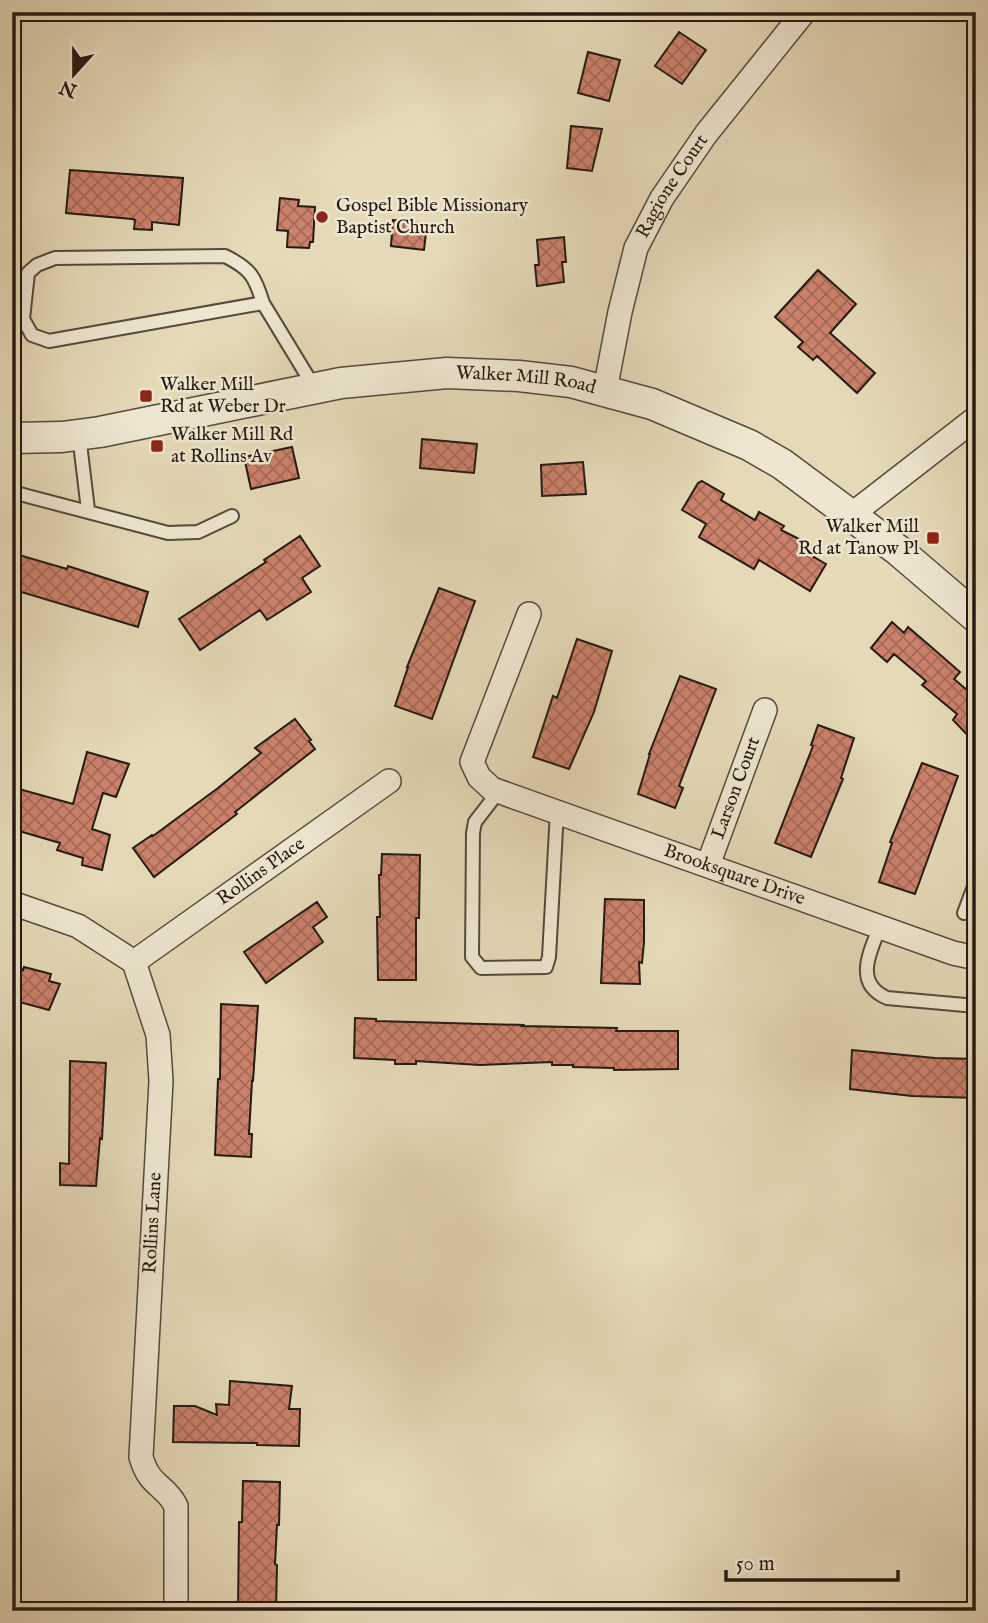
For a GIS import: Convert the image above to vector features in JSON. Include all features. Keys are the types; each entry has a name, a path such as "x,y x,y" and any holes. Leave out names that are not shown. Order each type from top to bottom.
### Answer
{"street":[{"name":"Ragione Court","path":"605,390 636,248 656,208 706,134 804,12"},
{"name":"Walker Mill Road","path":"12,438 79,435 175,418 314,387 447,373 519,376 571,382 652,404 749,445 782,464 899,551 976,617"},
{"path":"852,514 976,418"},
{"path":"495,790 479,777 472,762 529,614"},
{"name":"Larson Court","path":"708,865 765,710"},
{"name":"Rollins Place","path":"134,962 389,781"},
{"name":"Brooksquare Drive","path":"495,790 953,953 976,955"},
{"path":"12,903 78,926 134,962"},
{"name":"Rollins Lane","path":"134,962 149,1002 161,1053 141,1457 146,1473 171,1497 176,1506 176,1611"}],"lane":[{"path":"263,303 49,341 32,335 23,319 28,273 37,265 55,258 226,256 243,265 255,278 263,303 314,387"},
{"path":"79,435 88,510"},
{"path":"12,492 88,510 148,529 185,534 212,527 232,516"},
{"path":"495,790 475,822 473,833 472,957 481,968 546,967 549,957 557,811"},
{"path":"964,914 976,881"},
{"path":"880,927 870,950 867,973 869,985 876,993 887,998 976,1006"}],"building":[{"path":"679,32 706,50 682,84 655,66"},
{"path":"588,52 620,60 609,101 578,93"},
{"path":"571,126 602,129 592,171 567,168"},
{"path":"70,170 183,178 179,225 152,222 152,230 134,229 135,220 132,219 66,213"},
{"path":"280,198 299,200 298,206 315,207 313,242 310,242 309,248 287,247 288,231 277,230"},
{"path":"393,220 427,224 424,250 391,246"},
{"path":"564,237 564,282 537,286 537,240"},
{"path":"818,270 856,304 830,333 875,373 857,393 817,356 813,360 798,347 803,342 775,317"},
{"path":"422,439 477,444 474,473 420,468"},
{"path":"292,447 299,478 251,489 244,457"},
{"path":"583,462 586,494 542,496 541,465"},
{"path":"702,481 724,494 721,500 755,520 759,512 784,526 781,530 811,545 809,549 816,553 814,557 826,564 810,591 759,560 754,569 699,537 706,524 682,510 698,483"},
{"path":"300,536 320,566 302,578 311,592 267,620 260,610 200,650 179,619 266,562 264,560"},
{"path":"12,553 67,569 68,566 148,592 138,627 18,591 12,587"},
{"path":"439,588 475,601 432,719 395,706 407,667"},
{"path":"892,622 904,633 908,627 929,645 960,672 954,679 976,695 976,744 953,720 957,714 922,685 926,681 894,654 887,662 871,648"},
{"path":"577,639 612,651 594,712 569,769 533,757 553,696 557,698"},
{"path":"680,676 716,689 679,786 683,788 675,808 638,794 649,754"},
{"path":"295,719 315,749 235,812 237,814 154,877 133,848 218,788 261,753 255,748"},
{"path":"818,725 854,738 841,778 843,779 811,857 775,843 813,746 811,745"},
{"path":"87,752 129,764 116,797 103,793 92,829 110,835 102,870 82,865 83,858 57,850 60,843 12,829 12,787 73,804"},
{"path":"922,763 958,776 915,894 879,882 892,843 890,842"},
{"path":"382,854 420,855 416,980 378,980 377,917 380,917 379,875"},
{"path":"605,899 644,900 640,984 601,983"},
{"path":"317,902 327,917 313,927 323,942 266,983 244,952"},
{"path":"12,967 23,970 24,967 51,974 49,981 60,984 49,1010 12,1000"},
{"path":"221,1004 258,1006 249,1134 252,1134 251,1157 215,1155"},
{"path":"355,1018 376,1021 617,1028 616,1031 678,1031 678,1069 614,1070 552,1065 552,1062 480,1065 416,1061 416,1064 395,1064 395,1060 354,1058"},
{"path":"852,1050 976,1059 976,1098 912,1096 850,1089"},
{"path":"70,1061 106,1063 102,1139 100,1138 96,1186 60,1185 60,1163 69,1164"},
{"path":"230,1381 292,1386 289,1409 300,1409 299,1446 173,1442 174,1406 195,1406 217,1415 216,1404 229,1405"},
{"path":"243,1481 280,1482 275,1564 276,1611 238,1611 239,1522 242,1522"}],"place":[{"name":"Gospel Bible Missionary Baptist Church","path":"322,217"},
{"name":"Walker Mill Rd at Weber Dr","path":"146,396"},
{"name":"Walker Mill Rd at Rollins Av","path":"157,446"},
{"name":"Walker Mill Rd at Tanow Pl","path":"933,538"}]}
